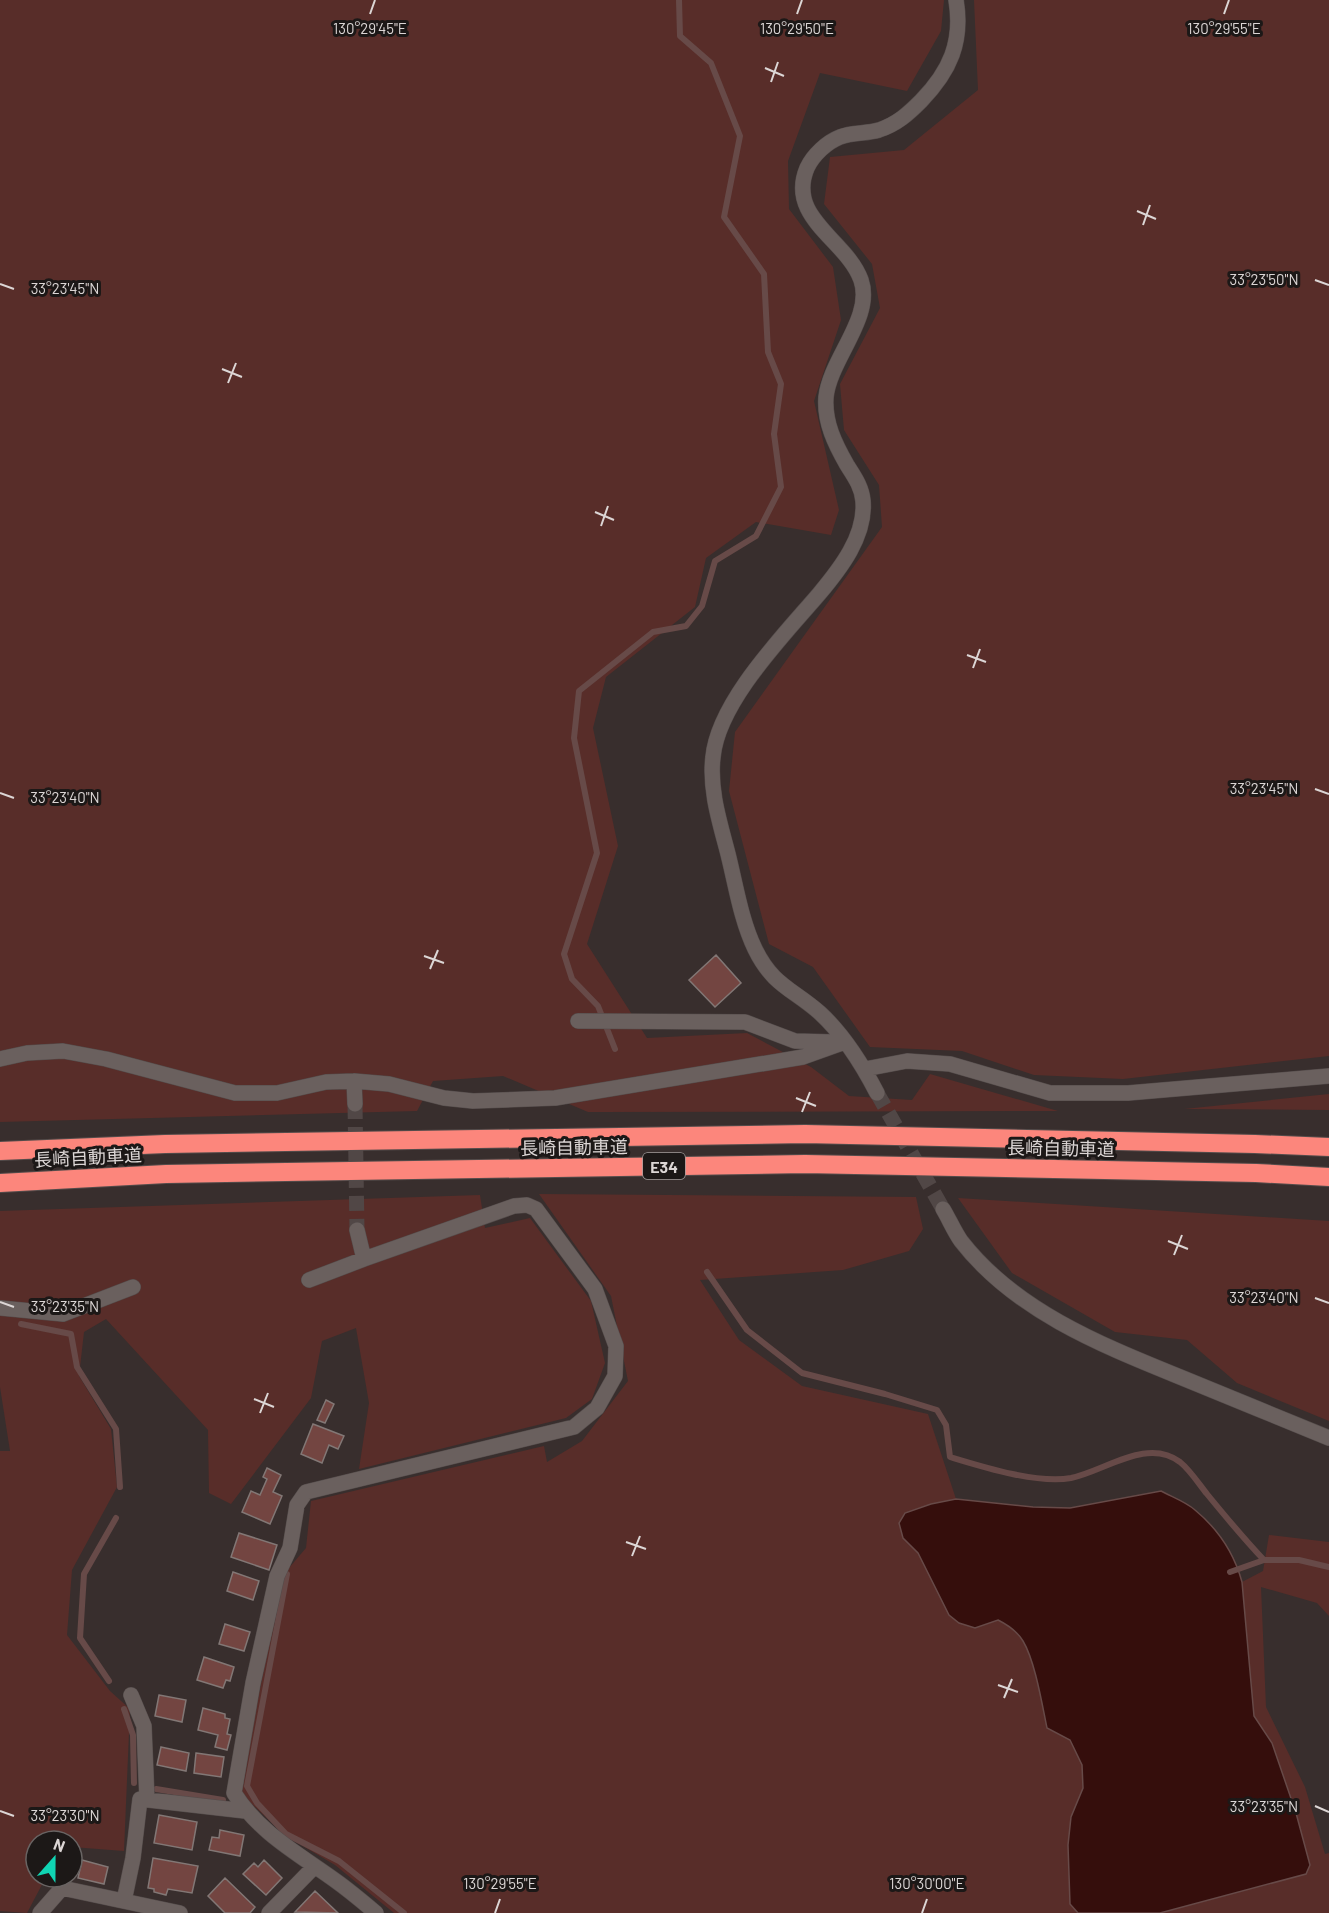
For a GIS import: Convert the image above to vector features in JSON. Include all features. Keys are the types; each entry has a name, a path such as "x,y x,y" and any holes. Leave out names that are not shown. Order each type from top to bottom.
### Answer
{"highway":[{"name":"長崎自動車道","path":"0,1151 165,1143 805,1134 1255,1144 1329,1148"},
{"name":"長崎自動車道","path":"0,1183 166,1174 805,1164 1244,1173 1329,1177"}],"street":[{"path":"877,1093 865,1070 845,1042 819,1013 769,973 755,949 744,919 716,806 712,780 713,755 718,732 731,706 780,640 836,573 855,540 863,514 863,499 858,483 841,454 825,412 826,393 833,370 856,324 864,301 861,280 846,255 816,222 804,204 803,185 808,166 819,150 839,137 877,131 904,118 937,85 948,68 955,46 959,19 956,0"},
{"path":"578,1021 745,1022 795,1041 845,1042"},
{"path":"0,1059 27,1053 63,1051 106,1059 235,1093 276,1093 326,1082 354,1081 389,1084 444,1098 473,1101 555,1098 803,1057 845,1042"},
{"path":"865,1070 907,1061 950,1064 1050,1093 1128,1093 1329,1076"},
{"path":"354,1081 355,1104"},
{"path":"309,1280 514,1206 527,1205 536,1209 595,1289 616,1346 615,1376 597,1408 574,1427 306,1492 297,1505 290,1548 277,1576 253,1683 234,1793 245,1811 275,1839 335,1880 376,1913"},
{"path":"944,1209 960,1239 983,1265 1007,1287 1039,1310 1098,1343 1329,1438"},
{"path":"357,1230 364,1259"},
{"path":"0,1308 63,1314 133,1287"},
{"path":"131,1695 144,1726 147,1800"},
{"path":"124,1901 133,1857 140,1799 245,1811"},
{"path":"269,1913 314,1867"},
{"path":"40,1913 62,1888 180,1913"}],"shaded area":[{"path":"0,0 944,0 941,31 907,91 820,73 788,161 789,209 833,267 841,320 814,401 839,510 831,535 756,522 706,558 695,607 606,677 593,728 618,846 587,944 647,1038 747,1033 811,1067 849,1096 912,1100 930,1074 1058,1111 588,1112 503,1076 433,1081 417,1111 0,1122"},
{"path":"974,0 1329,0 1329,1056 1123,1079 1034,1075 962,1051 870,1047 813,967 769,944 729,791 735,732 882,527 879,485 844,430 840,384 880,308 872,264 824,204 830,157 904,150 978,90"},
{"path":"1329,1094 1329,1110 1184,1109"},
{"path":"539,1194 916,1197 923,1229 909,1251 843,1270 700,1280 739,1340 802,1386 928,1414 956,1499 905,1513 903,1538 918,1553 926,1567 975,1628 998,1620 1021,1637 1035,1671 1047,1727 1070,1740 1082,1765 1083,1788 1071,1817 1070,1904 1078,1913 394,1913 335,1865 286,1836 239,1792 283,1575 306,1548 311,1501 544,1446 547,1462 582,1441 628,1381 611,1296"},
{"path":"480,1195 485,1228 530,1218 591,1301 605,1363 592,1399 566,1418 359,1469 369,1403 356,1328 322,1341 311,1398 231,1504 209,1493 208,1430 106,1319 84,1332 79,1376 111,1429 117,1487 72,1570 67,1635 110,1691 130,1709 124,1851 84,1848 84,1829 24,1829 24,1889 40,1889 27,1913 0,1911 0,1451 10,1451 0,1387 0,1211"},
{"path":"958,1198 1329,1221 1329,1421 1237,1383 1187,1340 1115,1332 1012,1273"},
{"path":"1161,1491 1191,1507 1211,1525 1230,1551 1239,1571 1242,1582 1254,1716 1272,1743 1296,1813 1310,1865 1306,1874 1160,1913 1078,1913 1070,1904 1068,1845 1071,1817 1083,1788 1082,1765 1070,1740 1047,1728 1035,1671 1021,1637 998,1620 975,1628 959,1623 949,1615 918,1553 903,1538 899,1523 905,1513 956,1499 1033,1507 1070,1508"},
{"path":"1269,1535 1329,1542 1329,1616 1317,1603 1261,1587 1266,1707 1305,1787 1325,1854 1329,1853 1329,1913 1160,1913 1306,1874 1310,1865 1272,1743 1254,1716 1242,1582 1263,1571"}],"building":[{"path":"716,955 741,983 715,1007 689,980"},
{"path":"326,1400 334,1404 325,1423 317,1420"},
{"path":"313,1424 344,1436 338,1449 329,1445 322,1463 301,1454"},
{"path":"267,1468 281,1475 273,1492 282,1496 270,1524 242,1512 251,1491 260,1495 267,1479 263,1477"},
{"path":"239,1533 277,1545 269,1570 231,1557"},
{"path":"233,1572 259,1581 253,1600 227,1591"},
{"path":"225,1624 250,1632 244,1651 219,1644"},
{"path":"204,1657 234,1667 230,1681 226,1680 223,1688 197,1680"},
{"path":"159,1695 186,1700 182,1722 155,1716"},
{"path":"203,1708 225,1714 225,1718 230,1719 227,1734 231,1735 227,1750 215,1747 218,1735 198,1730"},
{"path":"161,1747 189,1753 186,1771 157,1765"},
{"path":"196,1753 224,1757 221,1777 194,1773"},
{"path":"159,1815 197,1822 192,1850 154,1843"},
{"path":"220,1830 244,1835 240,1856 209,1850 212,1837 219,1838"},
{"path":"153,1858 198,1866 192,1893 168,1889 166,1895 148,1888"},
{"path":"264,1860 282,1878 266,1895 243,1874 254,1863 258,1867"},
{"path":"84,1861 108,1867 104,1884 84,1879"},
{"path":"225,1878 255,1907 250,1913 225,1913 208,1896"},
{"path":"315,1891 338,1913 295,1912"}],"waterway":[{"path":"615,1049 598,1006 572,979 564,954 597,853 574,738 579,691 653,632 686,626 702,606 715,561 756,536 781,487 774,434 781,384 768,352 764,274 724,217 740,136 711,63 680,36 679,0"},
{"path":"707,1272 747,1330 802,1373 937,1410 946,1425 950,1457 1010,1474 1057,1479 1071,1478 1140,1454 1167,1455 1187,1469 1264,1560 1299,1560 1329,1567"},
{"path":"21,1324 71,1334 77,1367 116,1429 120,1487"},
{"path":"109,1681 80,1638 84,1574 116,1518"},
{"path":"1230,1572 1264,1560"},
{"path":"287,1574 247,1786 257,1803 286,1834 339,1861 404,1913"},
{"path":"124,1709 133,1735 134,1783"},
{"path":"156,1789 223,1800"}],"tunnel":[{"path":"877,1093 943,1209"},
{"path":"355,1104 357,1230"}]}
